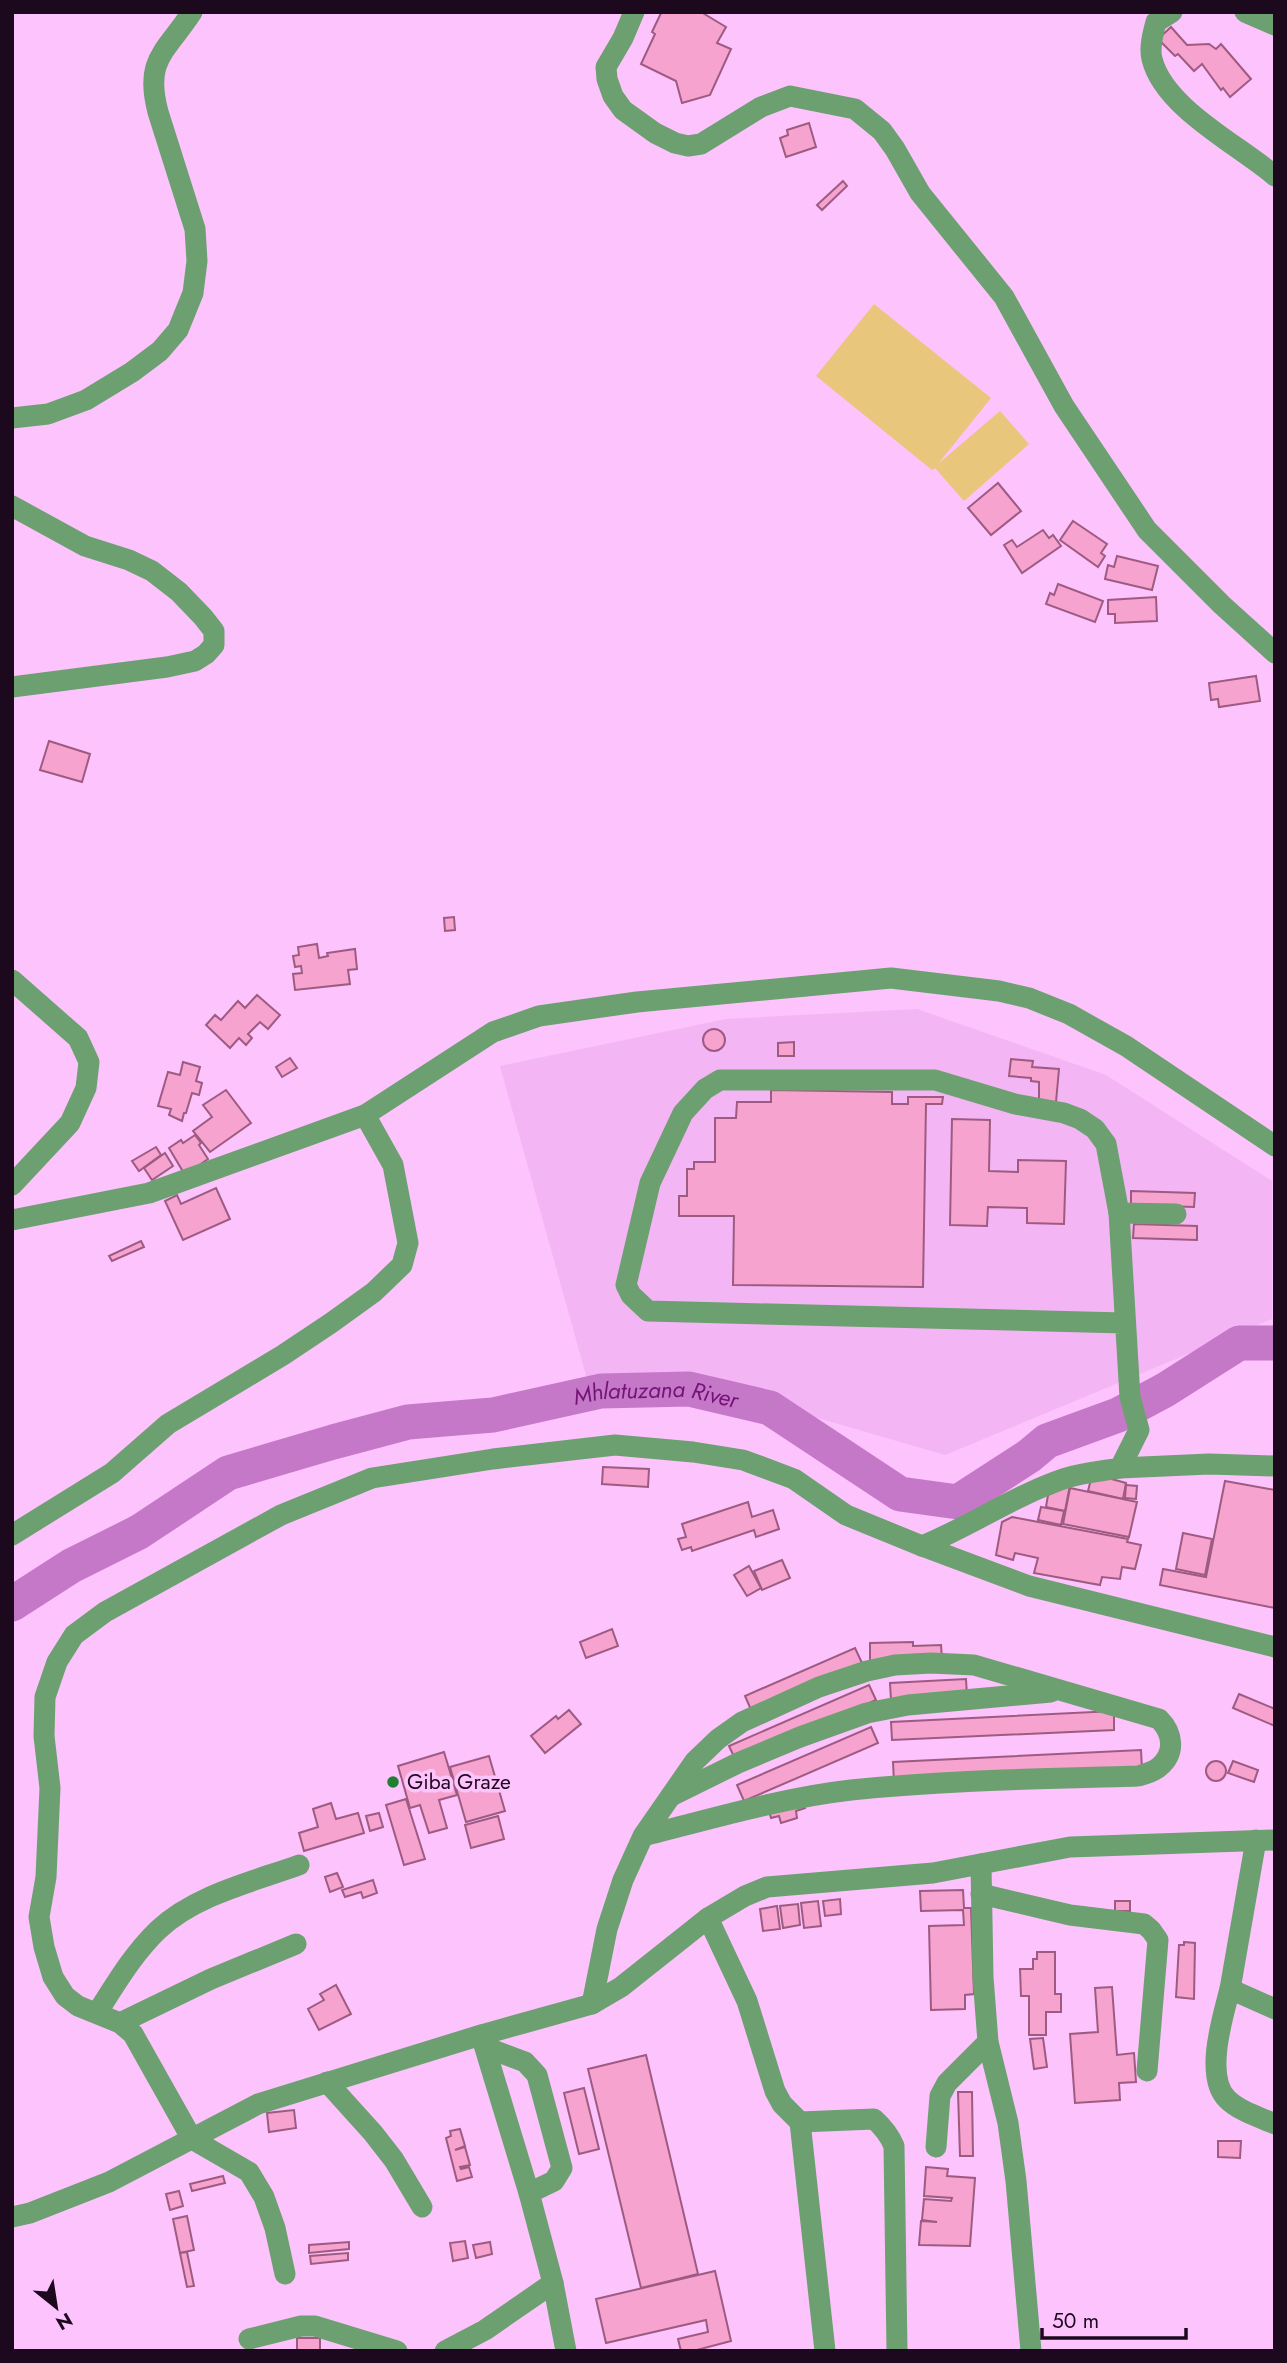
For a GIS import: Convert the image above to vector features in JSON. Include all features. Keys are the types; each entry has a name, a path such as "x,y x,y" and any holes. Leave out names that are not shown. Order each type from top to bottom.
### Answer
{"street":[{"path":"12,418 48,414 86,400 160,351 178,330 193,293 197,261 195,229 158,112 153,80 154,66 192,12"},
{"path":"634,12 623,38 606,66 612,96 623,110 655,133 675,143 688,146 701,144 761,107 790,96 855,109 882,131 920,193 1004,297 1063,406 1147,530 1275,653"},
{"path":"1172,12 1156,22 1151,58 1159,77 1174,98 1227,142 1275,176"},
{"path":"1245,12 1275,25"},
{"path":"12,506 85,546 129,560 152,571 179,592 203,617 214,631 214,645 195,662 12,687"},
{"path":"12,1220 149,1193 365,1115 493,1032 539,1016 638,1002 891,978 999,991 1029,998 1069,1014 1126,1046 1275,1146"},
{"path":"12,980 78,1038 89,1062 86,1088 71,1123 12,1185"},
{"path":"1120,1468 1139,1430 1130,1397 1119,1213 1106,1144 1095,1129 1072,1116 1015,1104 935,1080 720,1080 705,1089 683,1114 649,1183 626,1284 631,1295 648,1311 1124,1323"},
{"path":"12,1535 113,1473 168,1424 284,1355 331,1323 374,1292 402,1265 408,1243 393,1165 365,1115"},
{"path":"1119,1213 1176,1214"},
{"path":"285,2274 272,2217 249,2172 192,2139 133,2034 120,2023 78,2006 65,1996 53,1977 44,1947 39,1917 46,1877 50,1788 44,1736 45,1697 57,1662 75,1635 105,1612 281,1515 372,1478 493,1459 615,1445 693,1452 743,1461 794,1479 846,1515 1029,1586 1275,1647"},
{"path":"922,1546 956,1532 1039,1489 1086,1473 1120,1468 1209,1464 1275,1466"},
{"path":"592,2004 607,1929 623,1880 643,1836 695,1761 718,1739 742,1722 819,1687 895,1665 974,1665 1159,1719 1168,1728 1171,1742 1169,1755 1158,1769 1138,1776 953,1781 849,1791 788,1801 643,1836"},
{"path":"670,1797 738,1763 867,1713 908,1705 1064,1691"},
{"path":"12,2217 30,2213 109,2182 258,2104 327,2082 483,2041 592,2004 621,1987 708,1918 745,1896 767,1887 933,1873 1070,1847 1265,1840 1218,2037 1217,2076 1220,2090 1236,2106 1275,2124"},
{"path":"981,1864 983,1976 988,2042 1008,2123 1016,2180 1031,2351"},
{"path":"97,2013 137,1953 159,1929 184,1910 206,1899 299,1865"},
{"path":"981,1894 1070,1915 1144,1924 1151,1930 1157,1940 1147,2071"},
{"path":"708,1918 747,2001 775,2091 782,2104 800,2122 825,2351"},
{"path":"120,2023 211,1979 296,1944"},
{"path":"1230,1989 1275,2009"},
{"path":"483,2041 530,2193 553,2283 566,2351"},
{"path":"483,2041 525,2062 537,2075 562,2168 554,2181 530,2193"},
{"path":"936,2147 940,2095 958,2071 988,2042"},
{"path":"327,2082 394,2160 422,2207"},
{"path":"800,2122 874,2119 884,2127 894,2146 897,2351"},
{"path":"445,2351 485,2330 553,2283"},
{"path":"249,2339 301,2326 315,2326 397,2351"}],"shaded area":[{"path":"874,304 991,398 938,464 1000,411 1029,444 964,501 935,468 932,470 816,376"},
{"path":"917,1009 1106,1075 1272,1181 1272,1319 945,1455 732,1393 587,1379 500,1066 726,1019"}],"building":[{"path":"664,12 701,12 726,27 717,43 731,49 710,95 682,103 676,81 641,64 655,34 652,32"},
{"path":"1171,27 1187,45 1209,44 1216,49 1221,44 1251,79 1230,97 1223,88 1221,90 1202,64 1194,71 1158,39"},
{"path":"809,123 816,147 786,157 780,138 788,135 787,130"},
{"path":"843,181 847,186 822,210 817,205"},
{"path":"998,483 1021,511 991,535 968,508"},
{"path":"1073,521 1107,544 1101,553 1105,556 1098,567 1060,540"},
{"path":"1043,530 1049,538 1053,535 1061,546 1022,573 1004,545 1012,540 1017,547"},
{"path":"1117,556 1158,566 1152,590 1105,579 1108,565 1114,567"},
{"path":"1058,584 1103,601 1095,622 1046,604 1050,593 1054,595"},
{"path":"1156,597 1157,621 1115,623 1115,614 1108,614 1108,600"},
{"path":"1256,676 1260,701 1219,707 1218,699 1211,700 1209,683"},
{"path":"49,741 90,754 82,782 40,770"},
{"path":"454,917 455,930 445,931 444,918"},
{"path":"317,944 319,958 328,956 327,953 355,949 357,969 348,970 350,984 295,990 293,974 302,973 301,966 295,967 293,956 299,955 298,947"},
{"path":"257,995 280,1015 268,1029 260,1022 248,1034 252,1038 246,1045 239,1038 230,1048 206,1025 215,1015 221,1020 238,1001 245,1008"},
{"path":"714,1029 722,1032 725,1040 722,1048 714,1051 706,1048 703,1040 706,1032"},
{"path":"794,1042 794,1056 778,1056 778,1043"},
{"path":"290,1058 297,1068 282,1077 276,1067"},
{"path":"1011,1059 1033,1061 1032,1067 1059,1069 1056,1102 1039,1101 1039,1082 1031,1081 1031,1078 1009,1076"},
{"path":"183,1062 200,1067 196,1081 202,1083 199,1095 192,1093 182,1121 169,1115 171,1109 158,1106 168,1072 180,1075"},
{"path":"226,1090 251,1123 210,1152 193,1131 212,1117 203,1105"},
{"path":"771,1090 892,1092 892,1104 908,1104 908,1097 943,1097 942,1104 926,1104 923,1287 733,1285 734,1216 679,1216 679,1196 687,1196 687,1169 694,1169 694,1162 715,1162 715,1118 736,1118 737,1102 771,1102"},
{"path":"952,1119 990,1120 989,1171 1018,1172 1018,1160 1066,1161 1064,1224 1027,1223 1027,1208 988,1207 987,1226 950,1225"},
{"path":"195,1135 208,1159 185,1175 169,1148"},
{"path":"156,1147 161,1155 139,1171 132,1161"},
{"path":"165,1153 173,1166 152,1180 144,1168"},
{"path":"216,1188 230,1219 183,1240 165,1201 177,1195 181,1204"},
{"path":"1131,1191 1195,1193 1194,1207 1131,1205"},
{"path":"1134,1224 1197,1226 1197,1240 1133,1238"},
{"path":"141,1241 144,1247 112,1261 109,1256"},
{"path":"603,1467 649,1469 648,1487 602,1484"},
{"path":"1108,1478 1126,1483 1123,1499 1088,1491 1091,1479"},
{"path":"1225,1481 1275,1490 1275,1608 1160,1585 1163,1569 1206,1577"},
{"path":"1070,1485 1065,1511 1046,1507 1048,1495"},
{"path":"1126,1485 1137,1486 1136,1499 1125,1498"},
{"path":"1070,1488 1137,1502 1129,1537 1063,1524"},
{"path":"748,1502 752,1517 773,1510 779,1529 756,1537 754,1530 692,1551 691,1547 682,1550 678,1539 686,1537 682,1524"},
{"path":"1041,1507 1064,1511 1061,1525 1038,1520"},
{"path":"1012,1517 1128,1539 1127,1542 1141,1545 1135,1569 1122,1567 1120,1579 1102,1577 1100,1585 1034,1573 1038,1558 1015,1553 1013,1560 996,1555 1002,1522"},
{"path":"1183,1533 1212,1539 1205,1575 1176,1569"},
{"path":"782,1560 790,1578 762,1590 754,1571"},
{"path":"749,1566 761,1588 747,1596 734,1575"},
{"path":"612,1629 618,1646 586,1658 580,1642"},
{"path":"913,1642 913,1646 941,1645 942,1659 870,1661 870,1643"},
{"path":"855,1648 862,1663 752,1712 745,1696"},
{"path":"966,1679 967,1696 891,1700 890,1683"},
{"path":"869,1685 876,1700 736,1761 729,1746"},
{"path":"1239,1694 1275,1709 1275,1726 1233,1708"},
{"path":"569,1710 581,1724 545,1753 531,1736 556,1716 558,1719"},
{"path":"1114,1711 1114,1730 892,1740 891,1722"},
{"path":"871,1727 878,1743 744,1801 737,1785"},
{"path":"1141,1750 1142,1770 894,1782 893,1762"},
{"path":"444,1752 457,1795 439,1800 447,1828 429,1833 420,1805 410,1808 398,1766"},
{"path":"489,1756 505,1811 466,1822 450,1767"},
{"path":"1216,1761 1223,1764 1226,1771 1223,1778 1216,1781 1209,1778 1206,1771 1209,1764"},
{"path":"1233,1761 1258,1770 1254,1782 1228,1773"},
{"path":"406,1799 425,1859 404,1865 386,1805"},
{"path":"803,1801 805,1808 796,1811 797,1818 781,1823 779,1816 771,1818 769,1811"},
{"path":"331,1803 336,1819 358,1813 364,1833 304,1851 299,1833 318,1827 313,1809"},
{"path":"379,1813 383,1827 370,1831 366,1816"},
{"path":"498,1816 504,1839 471,1848 465,1825"},
{"path":"337,1873 343,1887 330,1892 325,1877"},
{"path":"373,1880 377,1893 363,1898 361,1892 345,1897 342,1890"},
{"path":"963,1890 964,1908 971,1908 974,1994 965,1995 965,2009 931,2010 929,1926 964,1925 963,1910 921,1911 920,1891"},
{"path":"840,1899 841,1914 825,1916 823,1901"},
{"path":"818,1901 821,1926 804,1928 801,1903"},
{"path":"1115,1901 1130,1901 1130,1911 1115,1911"},
{"path":"798,1904 800,1925 783,1928 780,1906"},
{"path":"777,1906 780,1929 763,1931 760,1909"},
{"path":"1184,1942 1195,1943 1194,1999 1176,1997 1179,1945 1184,1945"},
{"path":"1037,1952 1055,1952 1055,1994 1061,1994 1061,2012 1046,2012 1046,2035 1029,2035 1029,1996 1021,1996 1020,1969 1033,1969 1033,1959 1037,1959"},
{"path":"336,1985 351,2014 319,2030 308,2009 324,2000 320,1994"},
{"path":"1112,1987 1117,2055 1134,2053 1136,2082 1119,2083 1120,2100 1075,2103 1070,2034 1098,2032 1095,1988"},
{"path":"1043,2038 1047,2067 1034,2069 1030,2039"},
{"path":"646,2055 698,2274 641,2288 588,2069"},
{"path":"584,2088 599,2149 579,2154 564,2093"},
{"path":"958,2092 972,2092 973,2156 960,2156"},
{"path":"294,2110 296,2128 269,2132 267,2113"},
{"path":"460,2129 465,2146 455,2150 465,2147 470,2165 460,2167 469,2167 472,2177 457,2181 446,2138 451,2136 450,2131"},
{"path":"1218,2141 1241,2141 1240,2158 1218,2157"},
{"path":"926,2167 948,2169 947,2176 975,2178 970,2246 919,2245 921,2221 937,2222 922,2220 924,2199 951,2201 952,2198 924,2196"},
{"path":"223,2176 225,2183 192,2191 190,2184"},
{"path":"179,2191 183,2206 170,2210 166,2194"},
{"path":"187,2216 194,2250 180,2253 173,2219"},
{"path":"465,2241 468,2258 453,2261 450,2243"},
{"path":"349,2242 349,2249 309,2253 309,2245"},
{"path":"490,2242 492,2254 476,2258 473,2245"},
{"path":"187,2252 194,2286 187,2287 180,2253"},
{"path":"348,2253 348,2260 311,2264 310,2256"},
{"path":"715,2271 731,2341 693,2351 681,2351 678,2339 708,2332 706,2320 606,2343 596,2299"},
{"path":"297,2338 320,2338 320,2351 297,2351"}],"waterway":[{"name":"Mhlatuzana River","path":"12,1604 71,1566 139,1532 228,1473 408,1422 493,1415 601,1391 689,1389 770,1408 900,1494 958,1502 1029,1456 1047,1441 1118,1415 1165,1390 1239,1343 1275,1343"}],"place":[{"name":"Giba Graze","path":"393,1782"}]}
